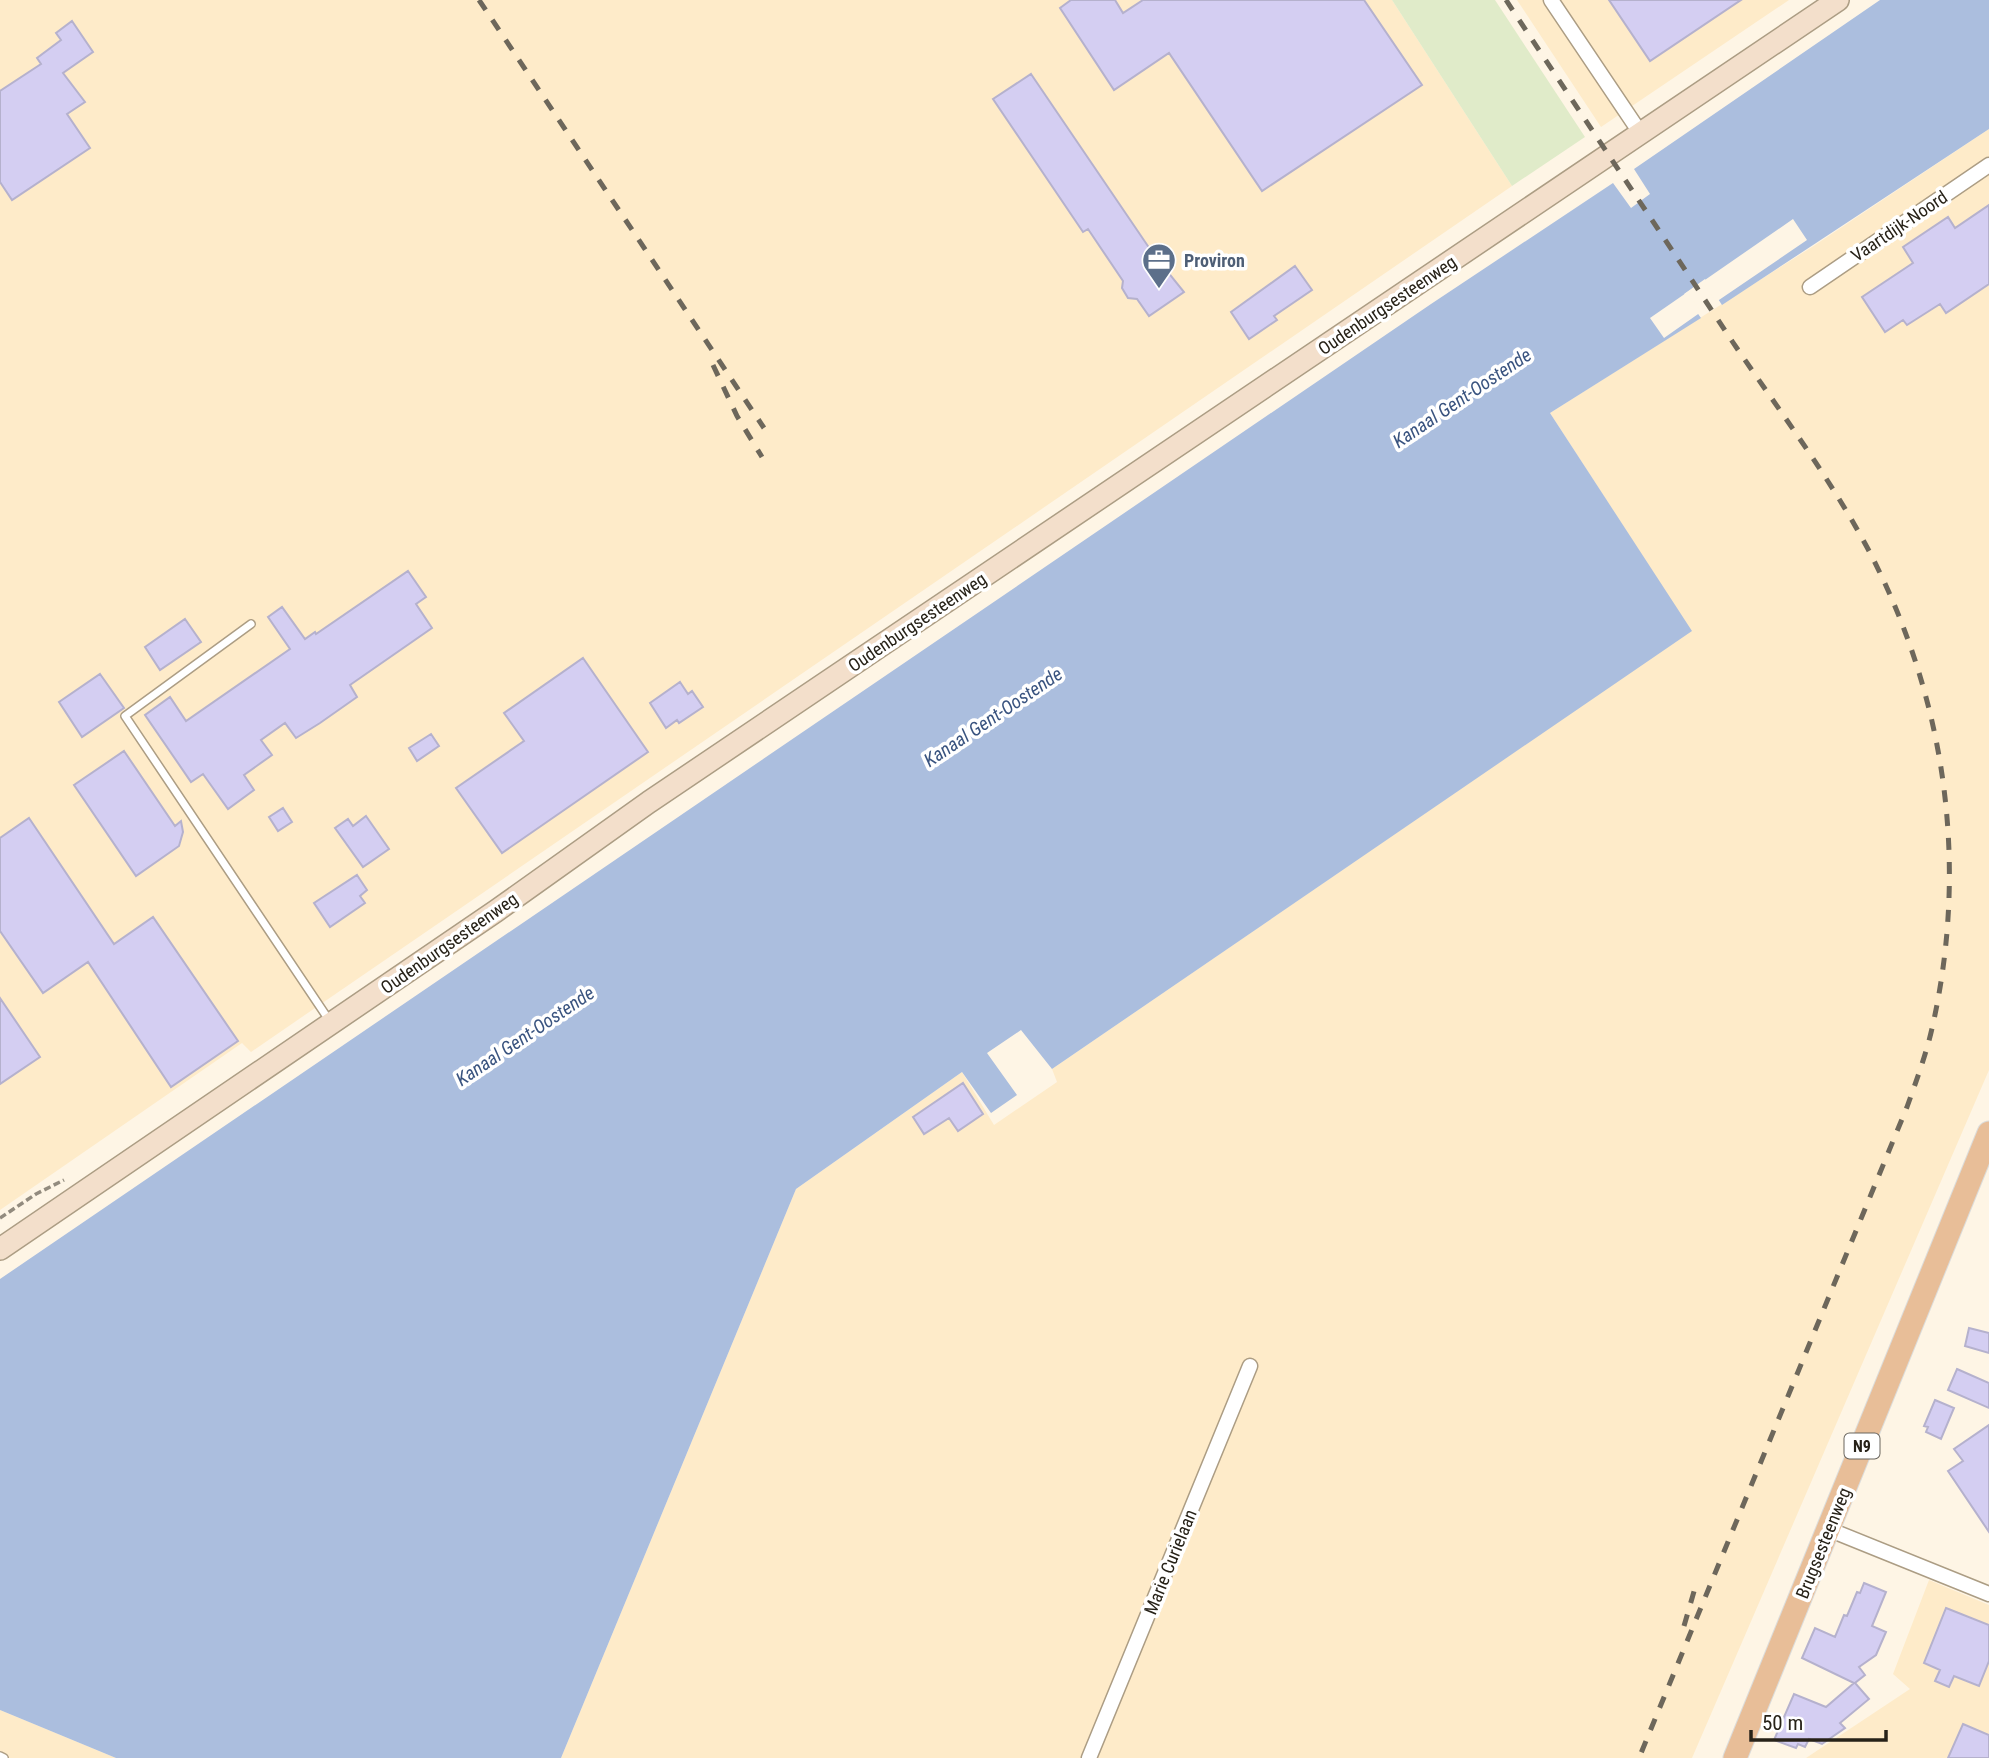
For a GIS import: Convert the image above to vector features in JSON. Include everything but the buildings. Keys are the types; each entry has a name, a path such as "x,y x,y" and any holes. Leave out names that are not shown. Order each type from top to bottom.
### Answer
{"main road":[{"name":"Brugsesteenweg","path":"1735,1758 1989,1133"}],"street":[{"path":"1551,0 1640,134"},
{"name":"Oudenburgsesteenweg","path":"0,1249 331,1024 649,802 1838,0"},
{"name":"Vaartdijk-Noord","path":"1810,287 1989,165"},
{"name":"Marie Curielaan","path":"1089,1758 1250,1366"},
{"path":"1828,1529 1989,1594"}],"lane":[{"path":"251,624 125,716 331,1024"}],"shaded area":[{"path":"0,0 1392,0 1512,186 251,1052 242,1043 0,1210"},
{"path":"1517,0 1789,0 1601,127"},
{"path":"1989,129 1989,1070 1692,1758 561,1758 796,1189 962,1072 994,1125 1057,1082 1052,1069 1691,631 1550,413 1812,247"},
{"path":"1929,1580 1989,1605 1989,1758 1806,1758 1910,1689 1893,1674"},
{"path":"0,1710 116,1758 0,1758"}],"green space":[{"path":"1392,0 1495,0 1585,137 1512,186"}],"water":[{"name":"Kanaal Gent-Oostende","path":"1880,0 1989,0 1989,129 1722,305 1705,279 1684,294 1701,318 1550,413 1692,631 1052,1069 1021,1030 987,1053 1017,1095 991,1113 962,1072 796,1189 561,1758 116,1758 0,1710 0,1279 1431,304 1613,183 1631,208 1650,194 1634,169"}],"pier":[{"path":"1793,219 1807,240 1716,302 1704,284 1689,294 1701,312 1664,338 1650,318"}],"railway":[{"path":"479,0 764,428"},
{"path":"1506,0 1820,469 1868,549 1916,662 1932,721 1943,780 1949,841 1949,902 1944,963 1933,1024 1918,1076 1639,1758"},
{"path":"713,365 737,416 762,457"},
{"path":"1684,1626 1695,1588"}],"place":[{"name":"Proviron","path":"1159,290"}]}
